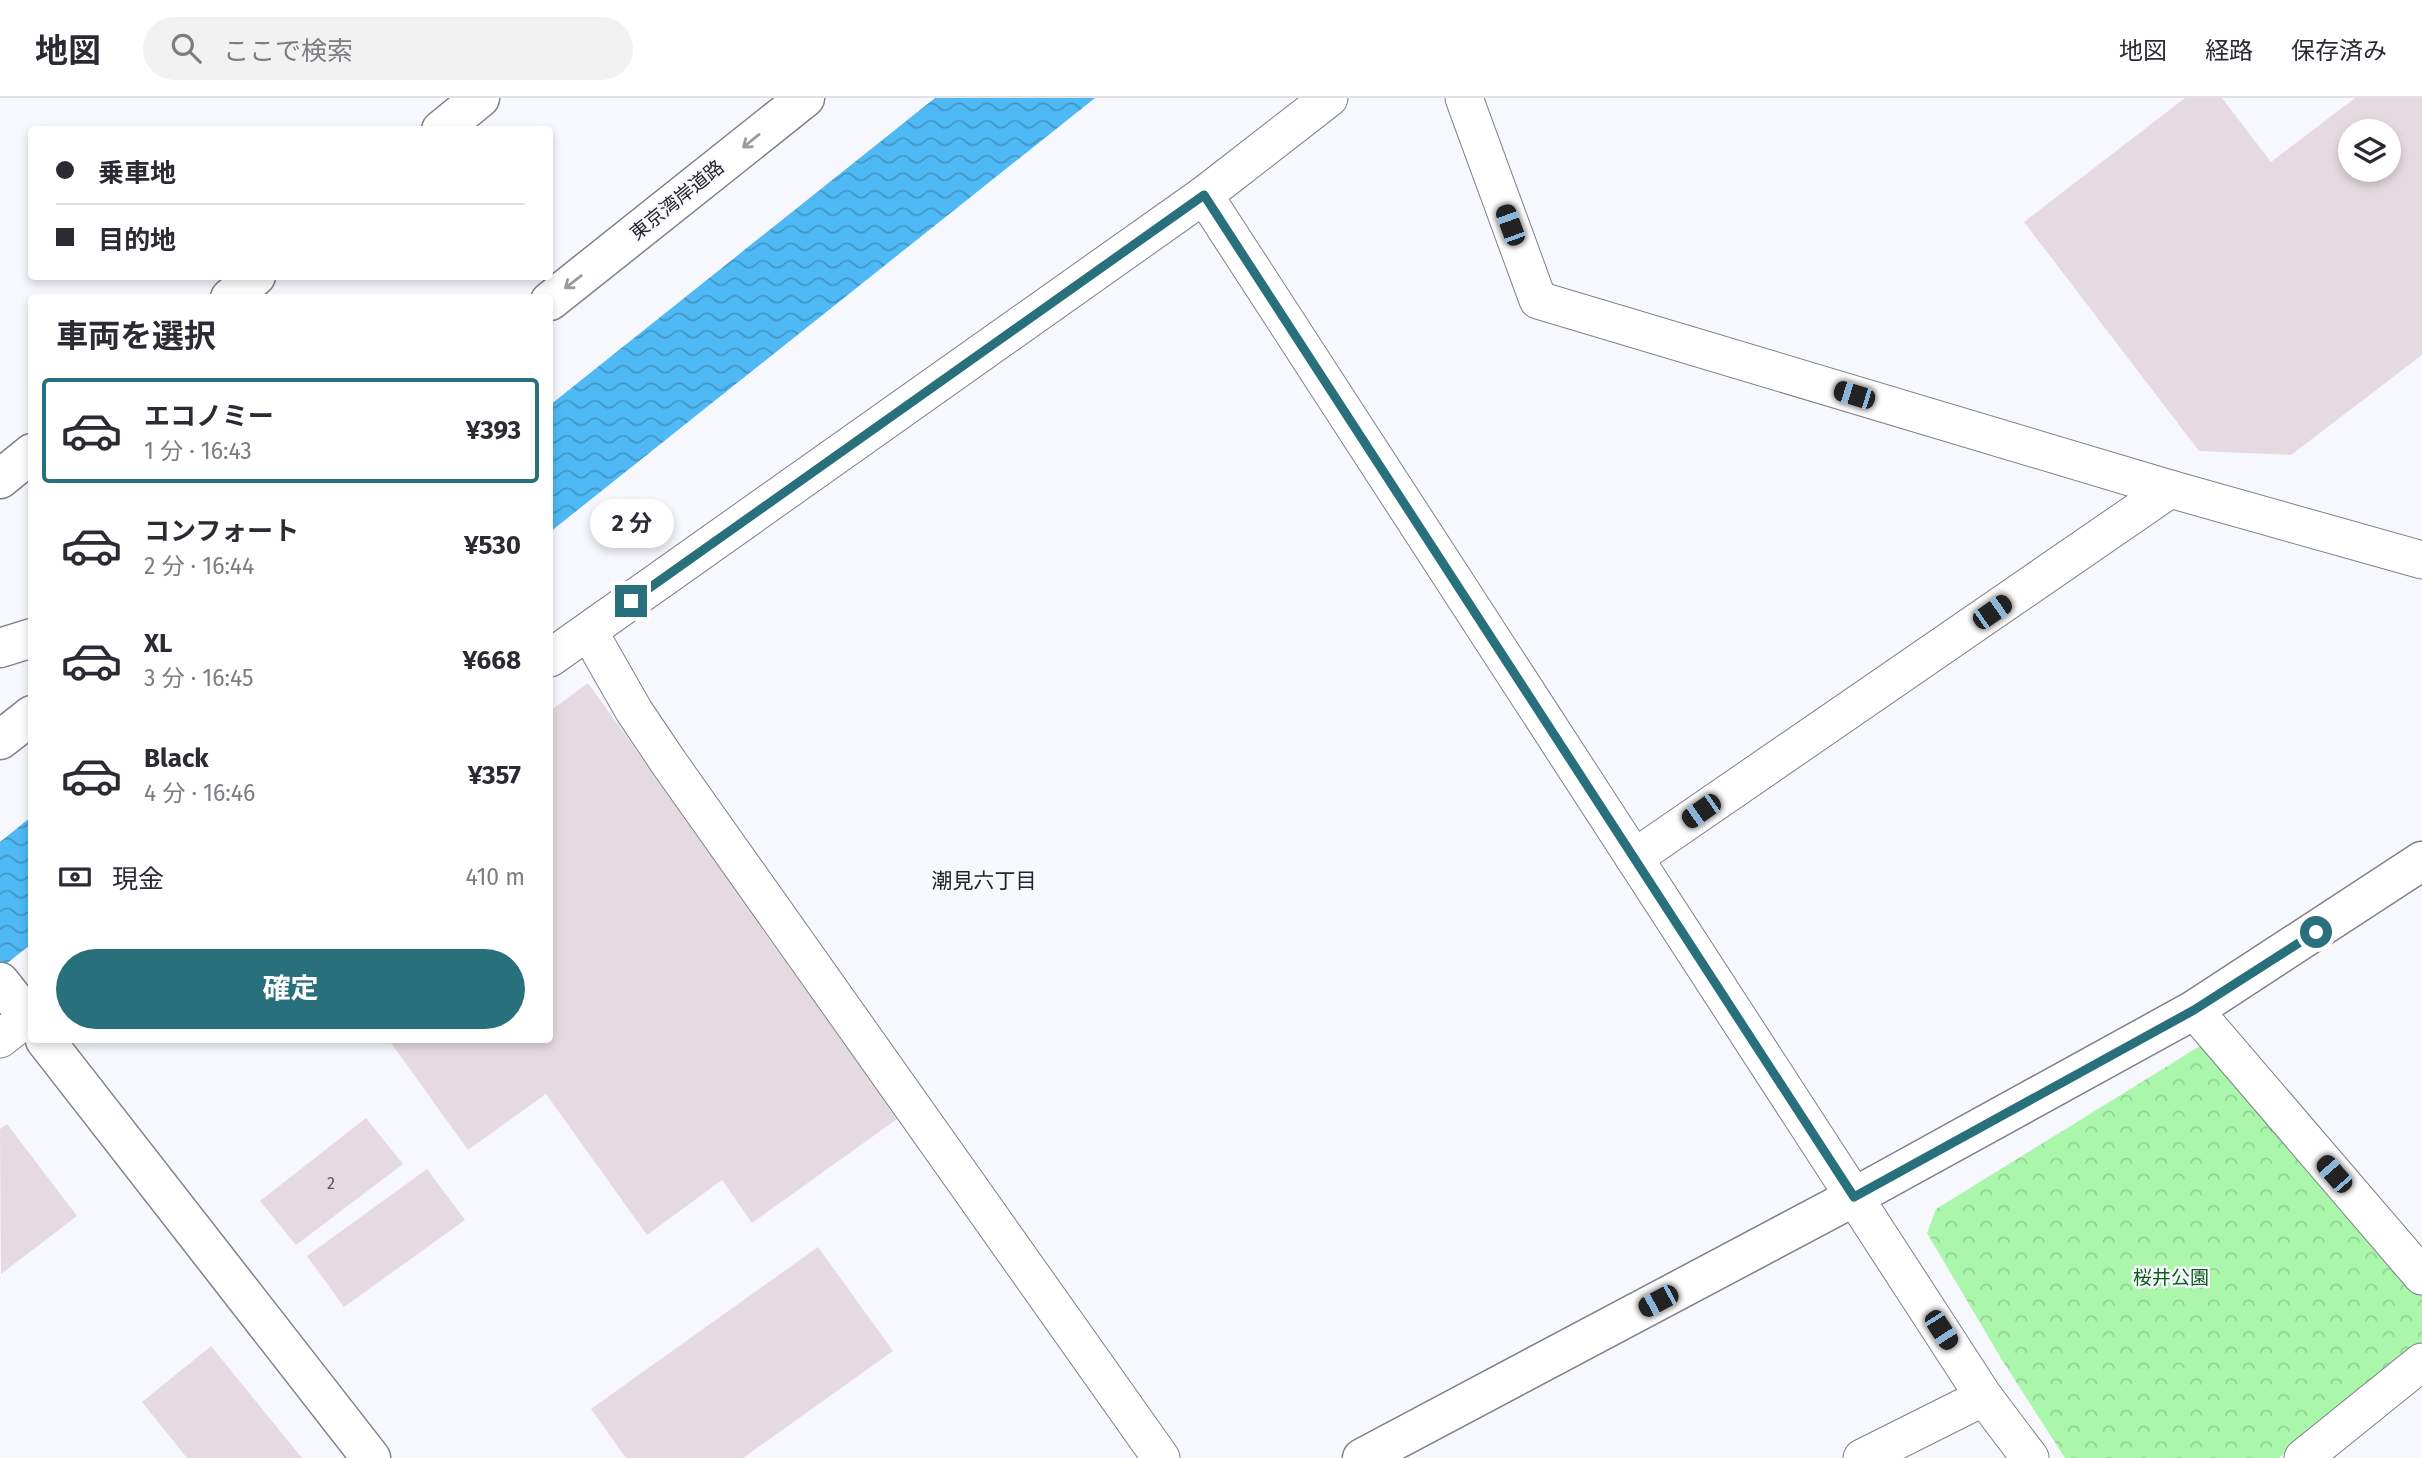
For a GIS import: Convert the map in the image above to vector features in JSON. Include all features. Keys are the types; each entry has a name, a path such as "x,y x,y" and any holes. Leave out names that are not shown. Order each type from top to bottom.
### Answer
{"main road":[{"path":"445,126 480,98"},
{"name":"東京湾岸道路","path":"553,299 804,98"},
{"path":"235,294 251,280"},
{"path":"0,479 28,456"},
{"path":"0,648 28,639"},
{"path":"0,740 28,718"},
{"path":"1363,1458 1854,1197 2194,1010 2422,861"},
{"path":"0,982 27,1026"},
{"path":"41,1043 371,1458"}],"street":[{"path":"553,656 1204,195 1329,98"},
{"path":"1464,98 1538,300 2170,489 2422,560"},
{"path":"1204,195 1984,1397 2030,1458"},
{"path":"1634,858 2170,489"},
{"path":"589,632 634,711 669,763 1161,1458"},
{"path":"2194,1010 2422,1276"},
{"path":"2303,1458 2422,1362"},
{"path":"1861,1458 1984,1397"}],"green space":[{"name":"桜井公園","path":"2208,1041 2422,1286 2422,1346 2279,1458 2065,1458 2002,1360 1927,1233 1936,1209"}],"water":[{"path":"935,98 1095,98 553,530 553,403"},
{"path":"28,819 28,946 0,969 0,842"}],"building":[{"path":"2185,98 2222,98 2271,162 2355,98 2422,98 2422,355 2291,455 2199,451 2024,222"},
{"path":"588,683 900,1117 752,1223 722,1180 647,1235 546,1094 468,1150 391,1043 553,1043 553,709"},
{"path":"366,1118 403,1164 296,1245 260,1201"},
{"path":"7,1124 77,1216 1,1274 0,1129"},
{"path":"427,1169 465,1220 344,1307 307,1256"},
{"path":"818,1247 893,1351 743,1458 626,1458 591,1409"},
{"path":"211,1346 302,1458 187,1458 142,1402"}],"district":[{"name":"潮見六丁目","path":"984,881"}],"route":[{"path":"631,601 1204,195 1854,1197 2194,1010 2316,932"}]}
